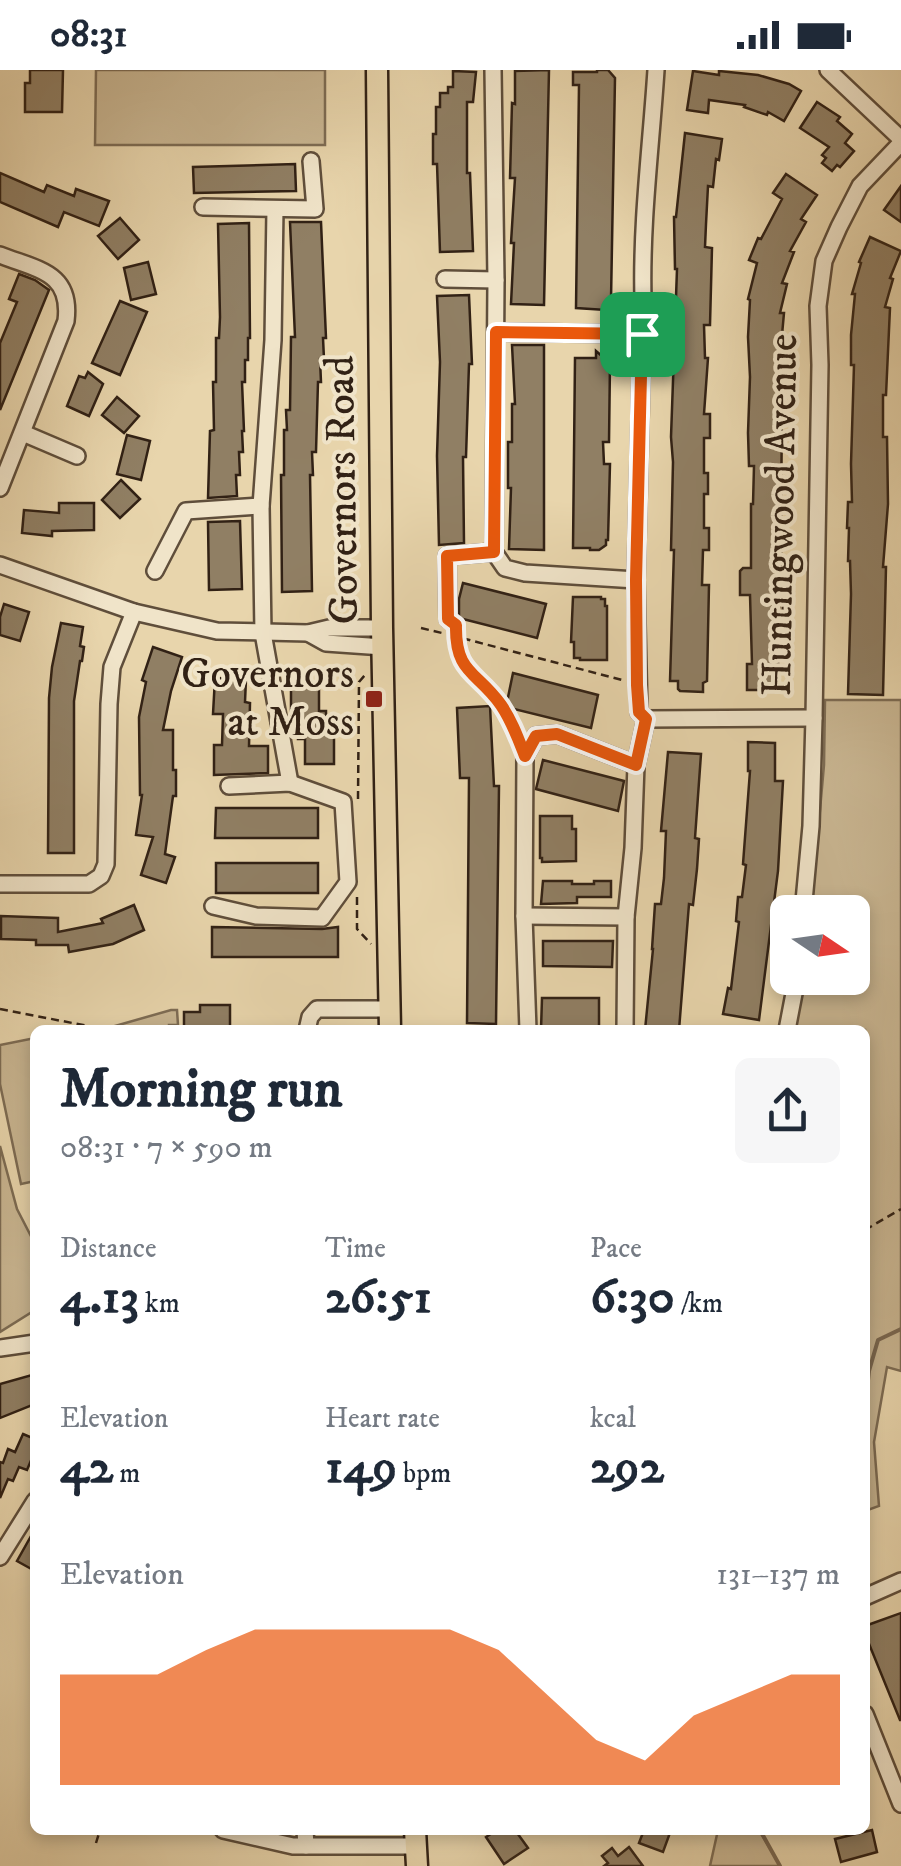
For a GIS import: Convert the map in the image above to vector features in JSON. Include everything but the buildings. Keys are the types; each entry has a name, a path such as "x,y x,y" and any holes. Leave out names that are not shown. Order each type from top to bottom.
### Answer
{"main road":[{"name":"Governors Road","path":"377,70 390,1019"}],"street":[{"path":"494,70 494,552 505,568 525,573 636,580"},
{"path":"656,70 642,257 636,580 639,712 646,719 814,718"},
{"path":"828,70 901,141"},
{"name":"Huntingwood Avenue","path":"805,895 814,718 818,306 824,261 860,186 901,141"},
{"path":"202,208 315,209 311,162"},
{"path":"275,209 273,340 261,506 263,633 290,783"},
{"path":"0,255 49,275 63,287 68,304 66,321 0,488"},
{"path":"445,279 496,280"},
{"path":"496,332 642,334"},
{"path":"23,433 76,456"},
{"path":"155,571 186,511 261,506"},
{"path":"448,619 447,556 494,552"},
{"path":"0,565 134,612 217,631 308,633 326,643 382,637"},
{"path":"0,884 89,884 101,876 106,864 112,667 134,612"},
{"path":"625,1025 626,918 636,765 646,719"},
{"path":"528,1025 525,756 536,736 557,734 636,765"},
{"path":"213,906 256,916 322,918 348,882 343,802 290,783 229,786"},
{"path":"524,916 626,918"},
{"path":"788,1025 794,995"},
{"path":"308,1025 317,1009 390,1019"},
{"path":"0,1348 30,1344"},
{"path":"0,1558 30,1509"},
{"path":"870,1595 901,1581"},
{"path":"870,1723 896,1772 901,1804"},
{"path":"246,1835 293,1846 306,1838 416,1847"}],"path":[{"path":"448,619 456,625 460,661 499,702 525,756"},
{"path":"421,628 627,681"},
{"path":"358,796 359,682 371,668"},
{"path":"358,891 357,929 372,944"},
{"path":"0,1009 83,1025"},
{"path":"870,1227 901,1210"},
{"path":"96,1843 98,1835"}],"shaded area":[{"path":"96,70 325,70 325,145 95,145"},
{"path":"825,700 901,700 901,1371 887,1367 874,1442 879,1506 870,1509 870,1025 795,1025 800,995 870,995 870,895 813,895 824,765"},
{"path":"171,1010 177,1010 178,1025 118,1025"},
{"path":"30,1039 30,1182 21,1184 0,1084 0,1045"},
{"path":"0,1146 17,1209 30,1234 30,1313 0,1332"},
{"path":"717,1835 762,1835 780,1866 710,1866"}],"waterway":[{"path":"870,1368 878,1340 901,1329"},
{"path":"763,1835 780,1866"}],"place":[{"name":"Governors at Moss","path":"374,699"}],"route":[{"path":"496,332 642,334 637,685 639,712 646,719 636,765 557,734 536,736 525,756 499,702 460,661 456,625 448,619 447,556 494,552 496,332"}]}
